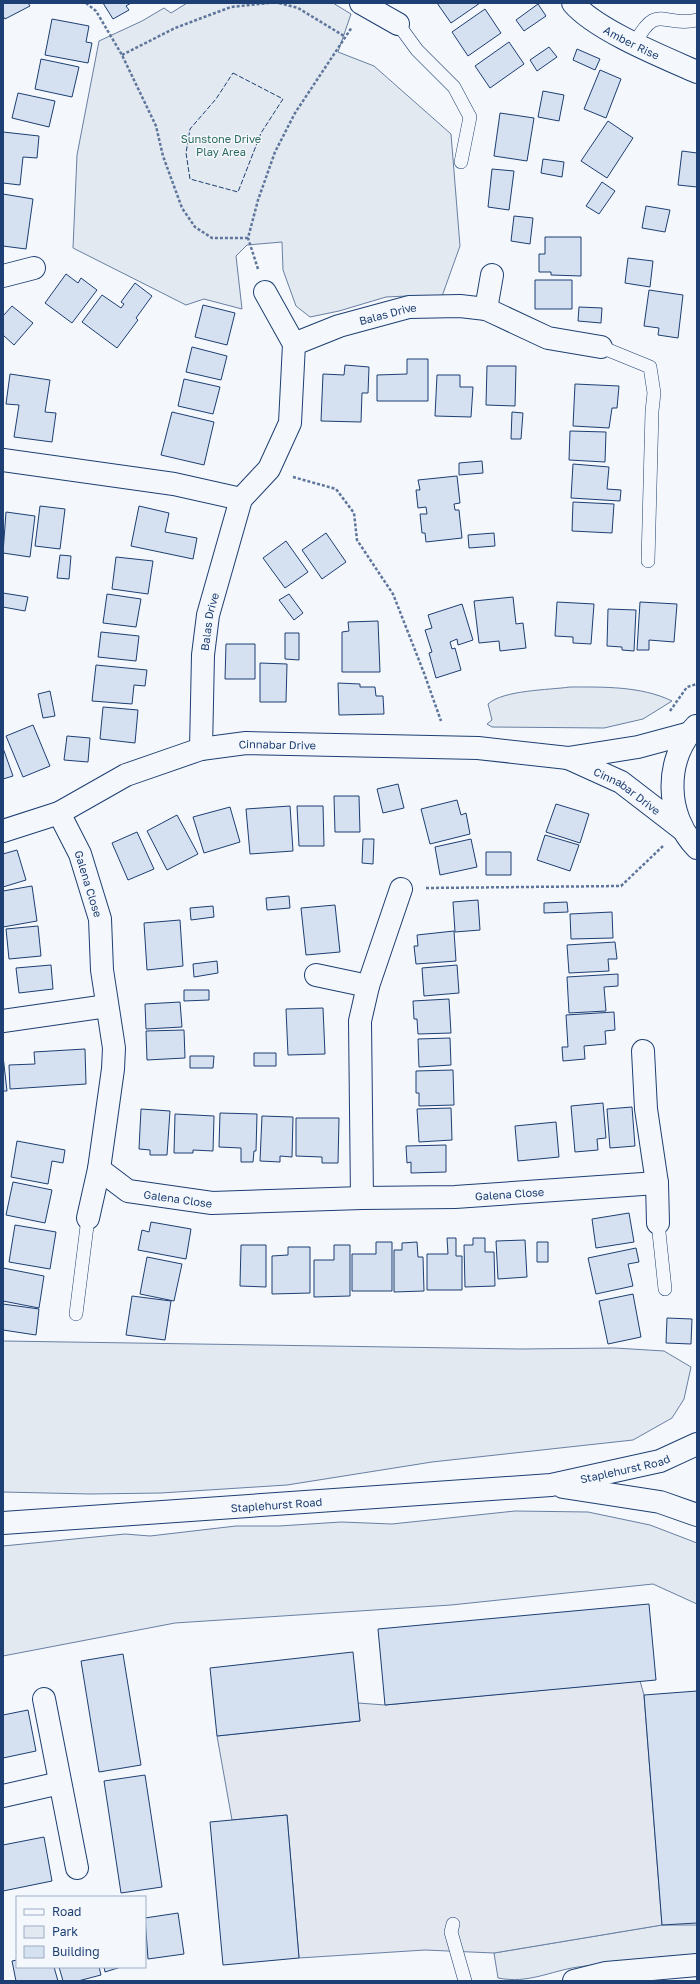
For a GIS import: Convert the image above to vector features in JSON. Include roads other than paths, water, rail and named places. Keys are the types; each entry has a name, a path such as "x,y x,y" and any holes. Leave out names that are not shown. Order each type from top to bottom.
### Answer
{"street":[{"name":"Amber Rise","path":"572,3 605,28 697,72"},
{"path":"367,4 398,24"},
{"path":"3,276 34,268"},
{"path":"486,309 492,275"},
{"path":"265,292 294,344"},
{"name":"Balas Drive","path":"201,749 203,655 208,615 241,499 269,469 290,423 294,344 339,326 409,307 460,306 486,309 548,338 601,348"},
{"path":"3,460 174,484 241,499"},
{"path":"693,729 679,751 672,783 674,807 682,829 697,848"},
{"name":"Cinnabar Drive","path":"3,831 59,813 126,775 201,749 246,743 478,748 568,758 638,747 693,729"},
{"name":"Cinnabar Drive","path":"568,758 620,782 682,829"},
{"name":"Galena Close","path":"59,813 80,854 100,919 102,970 114,1048 113,1069 99,1169 88,1218"},
{"path":"362,1198 360,1021 368,986 401,889"},
{"path":"316,975 368,986"},
{"path":"3,1021 107,1006"},
{"path":"643,1051 646,1109 657,1183 658,1223"},
{"name":"Galena Close","path":"99,1169 128,1191 212,1203 462,1196 657,1183"},
{"name":"Staplehurst Road","path":"3,1523 551,1485 660,1460 697,1444"},
{"name":"Staplehurst Road","path":"551,1485 660,1502 697,1515"},
{"path":"44,1699 77,1868"},
{"path":"3,1796 60,1784"},
{"path":"574,1981 606,1973 697,1965"}],"lane":[{"path":"635,43 649,21 659,18 690,21 697,20"},
{"path":"398,24 417,50 454,87 470,117 461,162"},
{"path":"601,348 650,367 654,392 652,411 648,561"},
{"path":"76,1314 88,1218"},
{"path":"658,1223 665,1289"},
{"path":"453,1924 451,1932 465,1981"}],"park label":[{"name":"Sunstone Drive Play Area","path":"221,144"}]}
